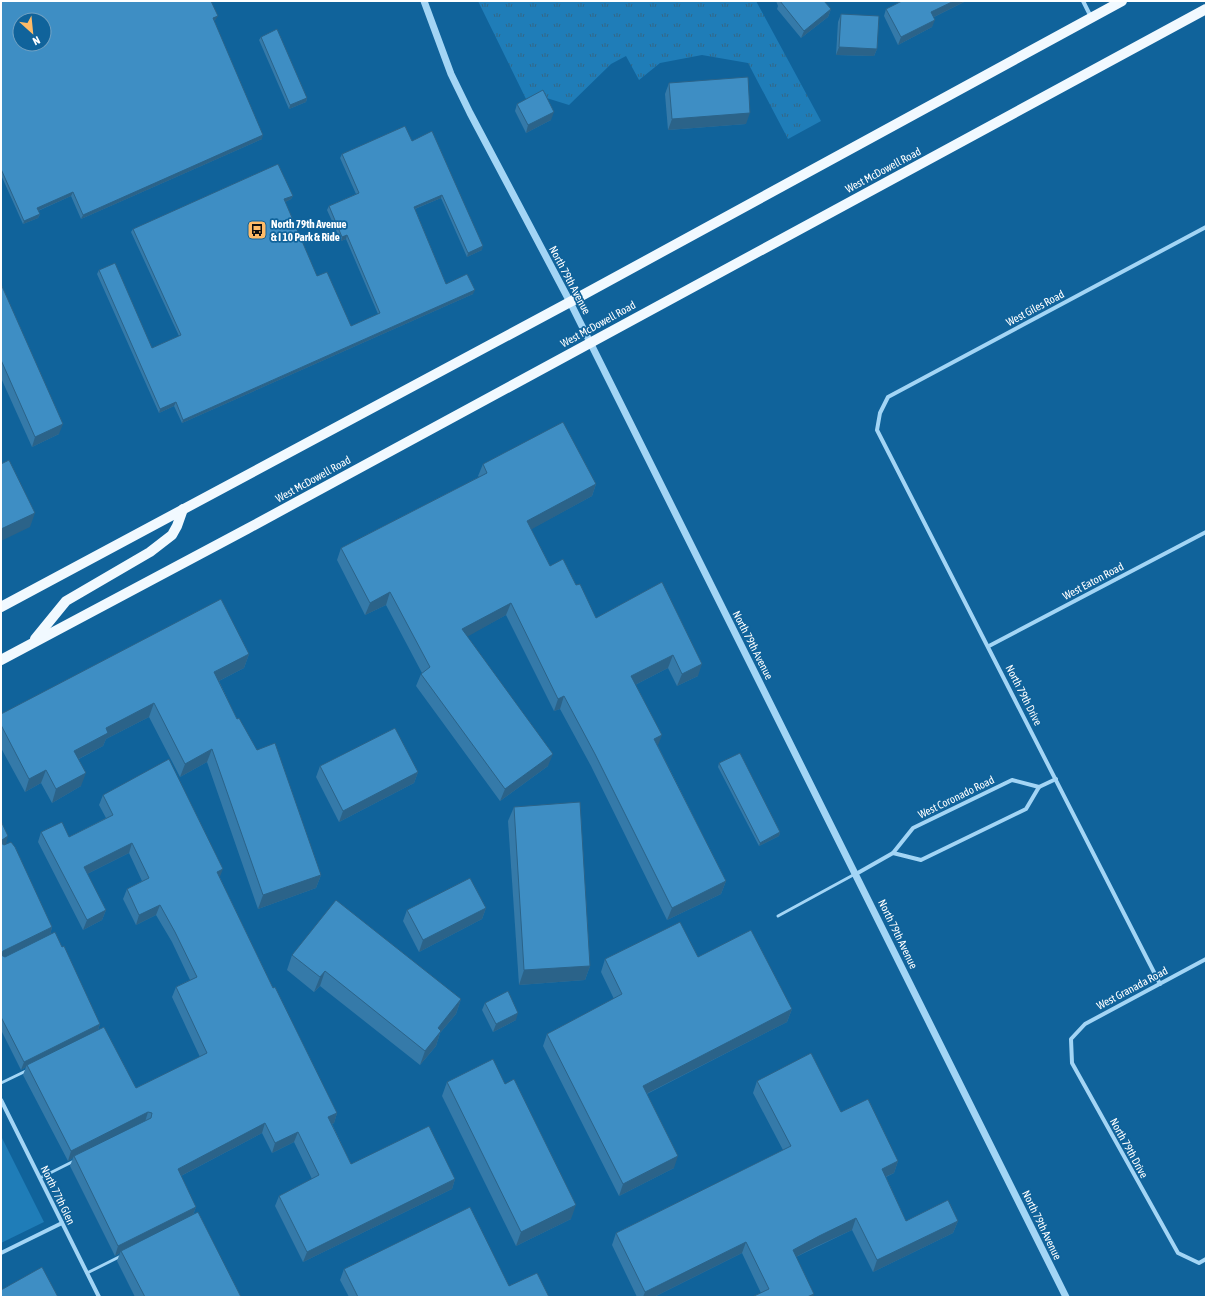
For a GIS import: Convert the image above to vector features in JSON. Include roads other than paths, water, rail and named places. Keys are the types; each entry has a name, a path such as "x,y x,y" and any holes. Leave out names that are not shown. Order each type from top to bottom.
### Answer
{"main road":[{"path":"1,607 570,302 1122,1"},
{"name":"West McDowell Road","path":"1,660 247,529 1206,9"},
{"path":"33,642 66,601 150,552 172,535 183,509"}],"street":[{"name":"North 79th Avenue","path":"424,1 451,74 570,302 1066,1297"},
{"path":"1083,1 1091,18"},
{"name":"West Giles Road","path":"880,413 888,397 1206,227"},
{"name":"North 79th Drive","path":"880,413 877,430 989,646 1160,984"},
{"name":"West Eaton Road","path":"989,646 1206,532"},
{"path":"893,854 921,860 1026,809 1039,787 1056,779"},
{"name":"West Coronado Road","path":"856,874 893,854 913,828 1012,780 1039,787"},
{"name":"West Granada Road","path":"1071,1039 1085,1024 1206,959"},
{"name":"North 79th Drive","path":"1071,1039 1072,1063 1178,1253 1198,1263 1206,1259"},
{"name":"North 77th Glen","path":"1,1100 99,1297"},
{"path":"1,1253 62,1223"}],"lane":[{"path":"778,916 856,874"},
{"path":"1,1083 29,1069"},
{"path":"40,1178 75,1161"},
{"path":"87,1273 122,1255"}],"place":[{"name":"North 79th Avenue & I 10 Park & Ride","path":"257,230"}]}
